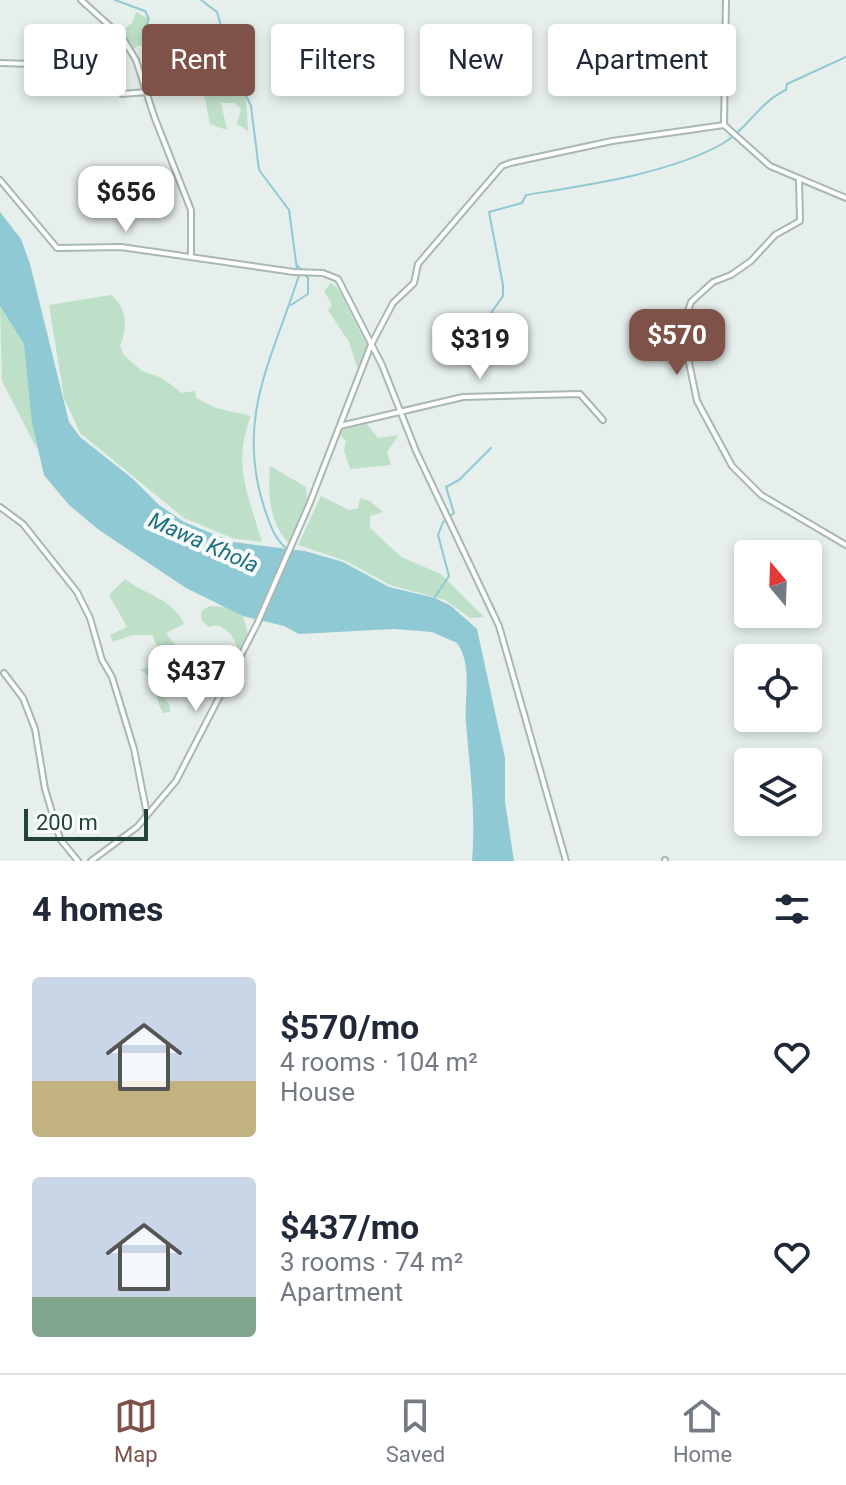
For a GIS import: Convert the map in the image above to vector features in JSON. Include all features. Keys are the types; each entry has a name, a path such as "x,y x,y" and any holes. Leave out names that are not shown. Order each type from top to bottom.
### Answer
{"street":[{"path":"81,0 126,42 142,80"},
{"path":"726,0 724,125 770,166 846,198"},
{"path":"0,63 33,64 118,85 122,94 142,92"},
{"path":"148,96 191,210 191,256"},
{"path":"91,861 126,837 176,781 257,624 309,505 371,345 393,303 414,283 418,264 502,166 612,141 724,125"},
{"path":"799,179 800,221 775,235 751,261 731,275 713,282 691,302 687,314 688,358 697,401 732,466 761,495 846,545"},
{"path":"0,180 57,248 117,247 294,272 323,273 338,279 499,626 566,861"},
{"path":"340,426 463,397 574,393 580,394 603,420"},
{"path":"0,507 23,524 77,592 90,618 134,749 147,814"},
{"path":"4,673 23,698 35,729 45,789 60,839 78,861"}],"green space":[{"path":"136,12 149,19 147,24 142,24 142,46 132,50 126,42 126,28 132,23"},
{"path":"204,96 245,96 248,131 237,124 241,109 234,103 221,103 227,130 210,124"},
{"path":"331,283 338,289 369,349 363,367 358,370 349,342 328,310 332,305 324,291"},
{"path":"111,295 123,311 124,332 120,346 124,355 142,371 162,378 182,393 195,391 196,398 216,408 251,416 245,433 242,464 247,494 262,542 232,538 184,518 80,433 64,398 49,305"},
{"path":"0,306 24,344 37,449 2,381"},
{"path":"367,424 378,438 399,435 387,452 391,465 350,469 344,451 346,441 340,435 343,430"},
{"path":"270,466 306,487 307,502 289,544 277,527 271,508"},
{"path":"321,496 349,510 358,508 360,498 370,501 383,512 370,516 370,528 401,557 441,574 484,617 470,618 445,600 390,585 346,561 298,545"},
{"path":"125,579 166,603 184,624 166,633 186,660 166,676 169,683 163,685 162,694 170,706 170,712 163,713 151,679 140,670 164,661 152,635 132,635 113,642 110,635 127,627 109,595"},
{"path":"209,606 230,607 243,616 248,635 238,650 226,630 218,625 209,627 202,621 201,612"}],"water":[{"name":"Mawa Khola","path":"0,212 21,239 30,264 69,422 80,437 133,479 159,505 184,522 233,542 305,551 343,562 389,587 435,598 451,606 477,629 505,758 505,802 514,861 472,861 473,809 466,723 466,671 457,643 432,632 394,629 299,634 284,626 243,616 186,588 99,530 69,505 44,475 32,423 24,344 0,306"}],"waterway":[{"path":"115,0 145,11 149,19 147,24"},
{"path":"201,0 217,12 232,66 251,106 259,170 289,210 297,269"},
{"path":"486,320 503,296 489,212 522,203 526,195 627,177 701,154 731,138 768,102 786,90 787,84 846,57"},
{"path":"291,305 308,294 308,278 297,265"},
{"path":"287,549 270,525 256,475 255,416 269,361 299,275"},
{"path":"435,597 449,576 438,535 443,522 454,513 446,487 459,480 491,448"}]}
